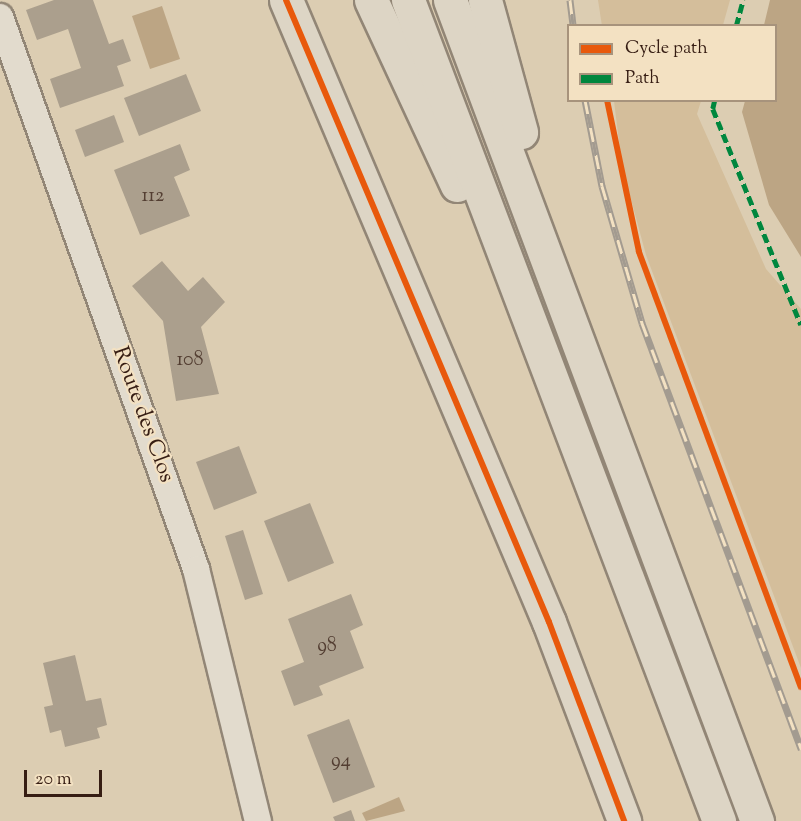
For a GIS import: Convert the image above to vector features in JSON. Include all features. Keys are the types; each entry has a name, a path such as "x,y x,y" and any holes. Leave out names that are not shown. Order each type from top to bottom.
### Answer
{"main road":[{"path":"286,0 549,622 624,821"},
{"path":"371,0 572,435"},
{"path":"408,0 718,821"},
{"path":"450,0 758,821"},
{"path":"485,0 588,364"}],"street":[{"name":"Route des Clos","path":"0,18 196,569 258,821"}],"shaded area":[{"path":"598,0 730,0 723,24 602,24"},
{"path":"770,0 801,0 801,257 769,205 742,112 745,102 777,102 777,24 764,24"},
{"path":"162,6 180,59 150,69 132,16"},
{"path":"614,102 701,102 697,114 766,269 801,309 801,668 646,255 622,166"},
{"path":"399,797 405,811 366,821 362,813"}],"building":[{"path":"54,0 93,0 109,44 123,39 131,61 117,66 124,86 60,108 50,79 81,68 68,29 37,40 26,10"},
{"path":"186,74 201,111 139,136 124,98"},
{"path":"114,115 124,142 85,157 75,130"},
{"path":"180,144 190,170 174,177 190,216 140,235 114,170"},
{"path":"162,261 188,291 203,277 225,302 201,327 219,394 176,401 163,321 132,286"},
{"path":"239,446 257,493 214,510 196,462"},
{"path":"310,503 334,563 288,582 264,521"},
{"path":"243,530 263,594 245,600 225,536"},
{"path":"351,594 363,625 350,631 364,668 319,686 323,695 294,706 281,671 304,662 288,619"},
{"path":"75,655 86,701 101,698 107,725 97,728 100,738 65,747 61,730 50,733 44,707 53,705 43,663"},
{"path":"349,719 375,787 333,803 307,735"},
{"path":"351,810 355,821 335,821 333,817"}],"railway":[{"path":"570,0 573,24"},
{"path":"585,102 602,186 642,323 801,749"}],"marked path":[{"path":"737,24 743,0"},
{"path":"715,102 713,109 801,325"}],"cycle path":[{"path":"286,0 549,622 624,821"},
{"path":"607,102 639,252 801,687"}]}
